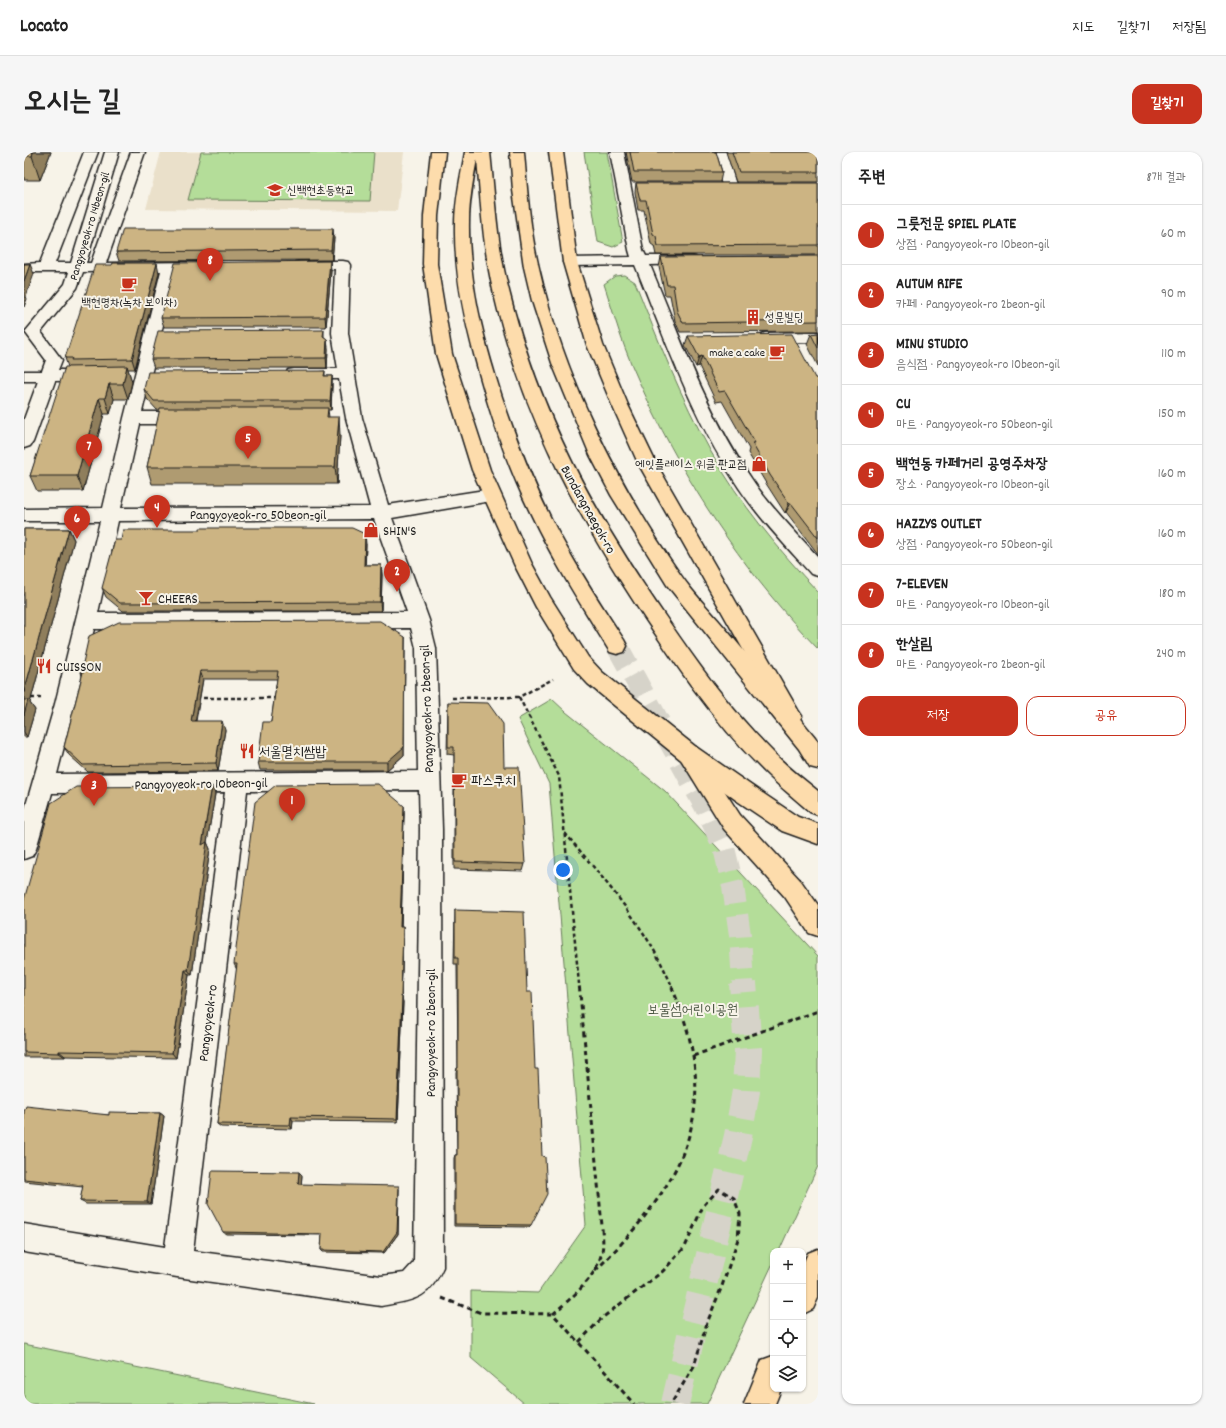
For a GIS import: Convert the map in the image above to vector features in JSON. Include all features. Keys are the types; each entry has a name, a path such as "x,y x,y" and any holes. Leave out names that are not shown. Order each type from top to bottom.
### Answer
{"main road":[{"path":"438,152 431,216 430,264 444,354 480,470 543,602 581,663 595,678 688,753 790,824 818,834"},
{"path":"472,152 468,171 462,231 463,262 472,322 482,357 506,437 529,493 559,551 617,646"},
{"name":"Bundangnaegok-ro","path":"483,152 494,252 501,290 535,400 563,463 599,530 628,578 700,680 756,750 818,805"},
{"path":"517,152 520,190 531,267 540,301 560,363 599,455 620,495 674,580 814,750"},
{"path":"556,152 570,262 592,339 620,404 647,463 814,750"},
{"path":"688,753 732,822 794,889 818,925"},
{"path":"806,1292 818,1264"},
{"path":"759,1404 770,1378"}],"street":[{"path":"46,267 91,152"},
{"name":"Pangyoyeok-ro 14beon-gil","path":"24,442 54,360 32,332 72,285 82,267 112,152"},
{"path":"82,267 138,152"},
{"path":"617,152 631,187 636,250 679,339 696,395 727,454 742,478 766,511 818,569"},
{"path":"720,152 730,188"},
{"path":"715,188 746,188"},
{"path":"570,262 702,260"},
{"name":"Pangyoyeok-ro 2beon-gil","path":"280,265 343,265 333,333 347,374 346,418 419,620 426,648 431,845 428,1267 412,1286"},
{"path":"24,849 44,784 86,621 111,514 132,418 134,375 160,334 170,266"},
{"path":"24,268 225,266"},
{"path":"749,338 798,344 818,338"},
{"path":"276,374 347,374"},
{"path":"24,376 134,375"},
{"path":"132,418 203,418"},
{"name":"Pangyoyeok-ro 50beon-gil","path":"24,514 381,513 491,494"},
{"path":"86,621 419,620"},
{"name":"Pangyoyeok-ro 10beon-gil","path":"44,784 429,780"},
{"name":"Pangyoyeok-ro","path":"177,1263 237,782"},
{"path":"24,1238 177,1263 381,1291 412,1286"}],"path":[{"path":"427,698 519,697 553,679"},
{"path":"519,697 559,776 602,1226 602,1251 594,1272"},
{"path":"192,698 278,698"},
{"path":"412,1286 481,1313 553,1314 576,1294 594,1272 624,1243 651,1210 674,1174 690,1136 697,1098 693,1056 684,1015 654,951 636,920 564,832"},
{"path":"693,1056 818,1011"},
{"path":"579,1342 602,1318 663,1271 684,1247 703,1206 719,1189 734,1198 740,1214 738,1239 722,1286 707,1323 694,1366 671,1404"},
{"path":"553,1314 634,1404"}],"shaded area":[{"name":"신백현초등학교","path":"161,152 404,152 397,211 146,209"}],"green space":[{"name":"신백현초등학교","path":"201,152 374,152 370,201 188,200"},
{"path":"584,152 607,152 623,242 613,247 598,242"},
{"path":"624,275 635,282 680,390 700,432 722,471 760,525 818,592 818,649 770,595 727,538 688,478 654,414 619,332 604,284 615,276"},
{"name":"보물섬어린이공원","path":"552,699 566,712 665,791 818,956 818,1166 780,1248 770,1248 770,1269 707,1404 525,1404 471,1358 471,1291 538,1293 586,1225 549,784 518,719"},
{"path":"24,1344 314,1404 24,1404"}],"building":[{"path":"24,152 33,152 32,156 24,156"},
{"path":"630,152 716,152 722,172 634,172"},
{"path":"732,152 818,152 818,172 739,172"},
{"path":"636,183 818,183 818,245 658,246 656,236 653,234 646,200 640,200"},
{"path":"123,229 333,229 331,250 116,252"},
{"path":"818,256 818,321 683,323 677,311 673,285 667,285 661,257"},
{"path":"330,261 325,317 161,318 175,263"},
{"path":"113,263 157,263 132,359 71,360 72,358 65,358 95,265 112,265"},
{"path":"24,264 30,264 24,281"},
{"path":"324,330 323,336 327,339 326,358 151,359 158,331"},
{"path":"818,333 818,348 811,334"},
{"path":"792,334 815,378 818,379 818,538 791,503 789,503 770,475 752,443 755,443 725,391 719,392 702,356 699,357 688,336"},
{"path":"127,366 123,384 109,384 105,398 99,398 77,476 30,476 65,367"},
{"path":"325,371 324,376 332,376 330,401 154,401 144,389 148,372"},
{"path":"160,408 328,408 327,417 339,417 335,467 147,467"},
{"path":"200,528 352,528 365,534 364,565 381,565 380,602 120,603 102,588 115,540 121,540 123,530 200,530"},
{"path":"24,529 69,529 24,692"},
{"path":"380,621 405,637 404,747 387,762 258,762 263,722 271,722 278,671 200,671 191,721 222,721 216,763 83,765 64,747 83,672 81,672 89,636 119,622"},
{"path":"24,700 28,700 24,715"},
{"path":"448,702 488,703 503,724 504,767 519,767 525,864 455,862 454,747 448,747"},
{"path":"378,784 404,806 400,927 403,927 402,997 397,1119 291,1117 290,1125 217,1124 237,964 234,964 255,802 276,785"},
{"path":"212,786 202,845 207,842 188,970 185,970 172,1053 59,1051 59,1053 24,1052 24,900 51,803 76,787"},
{"path":"455,910 524,912 527,992 532,992 535,1069 538,1069 542,1156 545,1157 547,1194 531,1225 455,1224 455,1155 457,1155 458,1068 458,958 455,958"},
{"path":"26,1106 109,1115 109,1112 160,1113 147,1202 80,1201 83,1185 24,1179 24,1112"},
{"path":"212,1171 299,1172 298,1184 399,1186 397,1232 383,1252 321,1250 322,1234 223,1232 208,1204"}],"tunnel":[{"path":"617,646 705,806 724,848 733,886 740,935 743,984"},
{"path":"675,1404 738,1136 746,1091 748,1050 743,983"}],"place":[{"name":"신백현초등학교","path":"275,190"},
{"name":"한살림","path":"210,281"},
{"name":"백현명차(녹차 보이차)","path":"129,284"},
{"name":"성문빌딩","path":"753,317"},
{"name":"make a cake","path":"777,352"},
{"name":"백현동 카페거리 공영주차장","path":"248,459"},
{"name":"에잇플레이스 위클 판교점","path":"759,464"},
{"name":"7-ELEVEN","path":"89,467"},
{"name":"CU","path":"157,528"},
{"name":"SHIN'S","path":"371,530"},
{"name":"HAZZYS OUTLET","path":"77,539"},
{"name":"AUTUM RIFE","path":"397,592"},
{"name":"CHEERS","path":"146,598"},
{"name":"CUISSON","path":"44,666"},
{"name":"서울멸치쌈밥","path":"247,751"},
{"name":"파스쿠치","path":"459,780"},
{"name":"MINU STUDIO","path":"94,806"},
{"name":"그릇전문 SPIEL PLATE","path":"292,821"}]}
